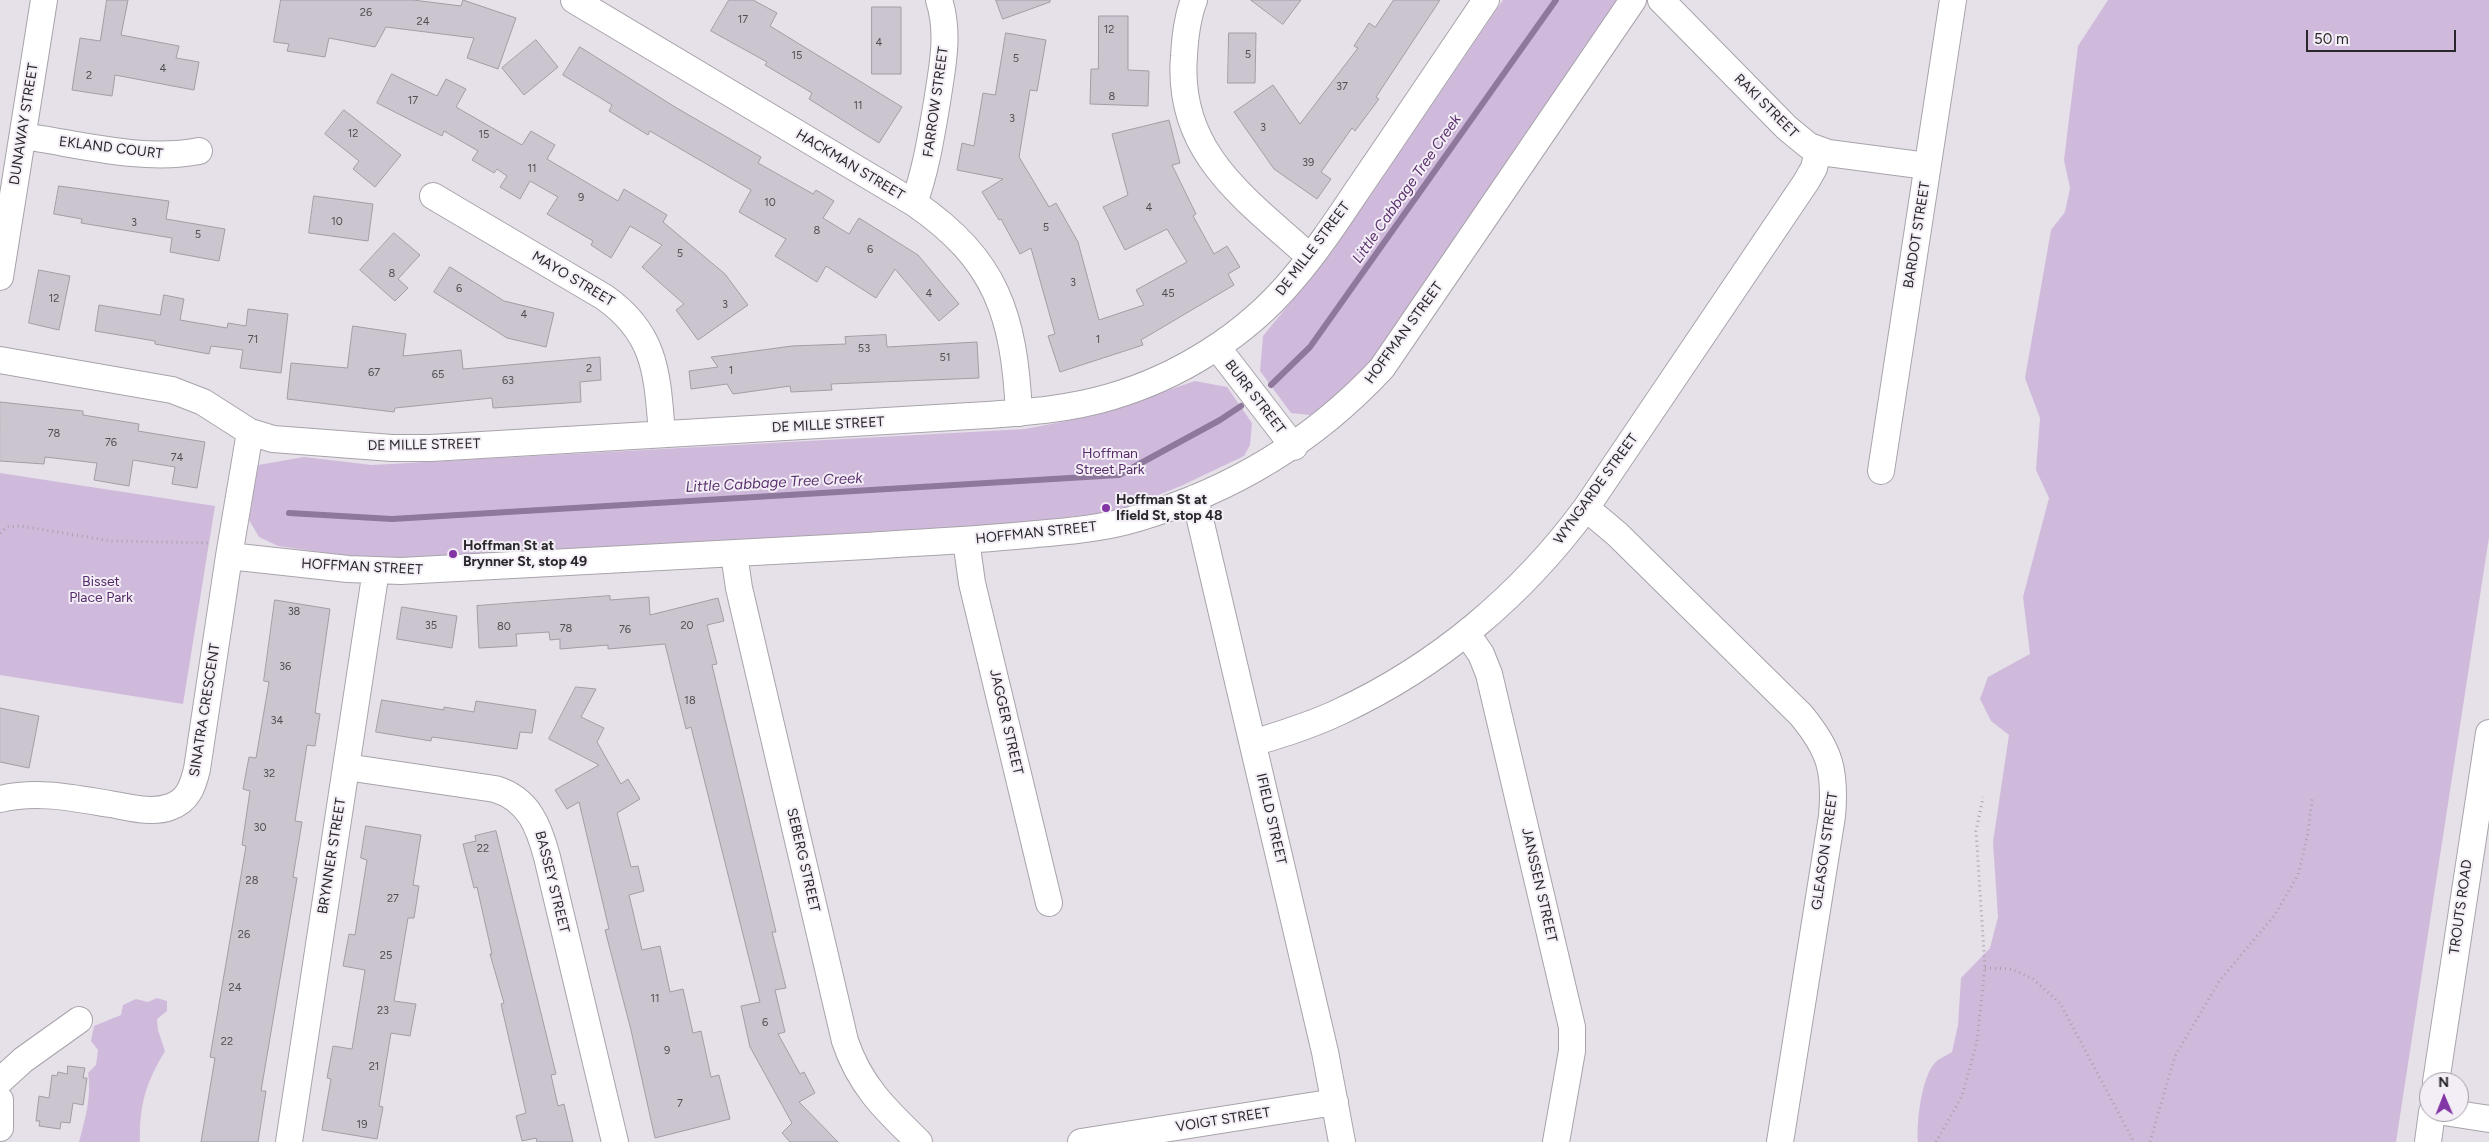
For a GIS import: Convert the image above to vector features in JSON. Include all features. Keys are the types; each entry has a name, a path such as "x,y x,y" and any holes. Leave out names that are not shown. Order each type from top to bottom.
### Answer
{"street":[{"name":"DUNAWAY STREET","path":"0,277 44,0"},
{"name":"HACKMAN STREET","path":"574,0 914,203 944,223 960,238 988,275 1005,314 1010,337 1019,413"},
{"name":"FARROW STREET","path":"914,203 927,164 943,61 945,22 939,0"},
{"path":"1194,0 1186,30 1183,71 1187,109 1194,130 1213,165 1233,188 1310,258"},
{"name":"DE MILLE STREET","path":"0,360 172,390 203,402 250,432 278,440 392,448 1019,413 1076,406 1111,397 1183,366 1217,347 1270,304 1310,258 1486,0"},
{"name":"HOFFMAN STREET","path":"222,550 376,570 428,570 734,554 966,540 1108,525 1137,518 1195,498 1260,467 1294,447 1356,396 1382,368 1633,0"},
{"name":"RAKI STREET","path":"1661,0 1787,128 1809,146 1818,150 1848,156 1928,166"},
{"name":"BARDOT STREET","path":"1881,470 1953,0"},
{"name":"EKLAND COURT","path":"23,136 149,155 179,155 199,151"},
{"name":"WYNGARDE STREET","path":"1253,743 1305,726 1364,700 1433,659 1467,634 1504,601 1556,546 1586,508 1806,182 1814,168 1818,150"},
{"name":"MAYO STREET","path":"433,196 604,297 628,317 646,341 652,355 656,371 662,434"},
{"name":"BURR STREET","path":"1217,347 1294,447"},
{"name":"SINATRA CRESCENT","path":"0,799 15,796 50,795 150,810 171,807 187,796 192,789 197,769 222,550 250,432"},
{"name":"IFIELD STREET","path":"1195,498 1335,1102 1342,1142"},
{"name":"GLEASON STREET","path":"1586,508 1617,534 1801,715 1816,734 1831,763 1833,780 1832,816 1780,1142"},
{"name":"JAGGER STREET","path":"966,540 972,583 1049,903"},
{"name":"SEBERG STREET","path":"734,554 739,588 845,1041 851,1059 866,1087 878,1102 919,1142"},
{"name":"BRYNNER STREET","path":"289,1142 376,570"},
{"name":"JANSSEN STREET","path":"1467,634 1481,654 1489,674 1572,1027 1572,1051 1556,1142"},
{"name":"TROUTS ROAD","path":"2437,1072 2489,733"},
{"name":"BASSEY STREET","path":"346,767 495,789 515,798 537,823 615,1142"},
{"path":"0,1081 23,1060 79,1020"},
{"path":"0,1100 0,1128"},
{"name":"VOIGT STREET","path":"1081,1142 1335,1102"},
{"path":"2469,1116 2489,1119"},
{"path":"2428,1142 2431,1122"}],"path":[{"path":"0,533 7,527 20,526 112,541 180,541 222,550"},
{"path":"1936,1142 1962,1096 1977,1041 1986,968 1976,830 1983,797"},
{"path":"2150,1142 2175,1056 2220,980 2274,916 2298,875 2308,833 2312,799"},
{"path":"1986,968 2012,969 2033,979 2060,1003 2134,1142"}],"green space":[{"path":"1503,0 1617,0 1360,382 1318,416 1291,413 1260,371 1263,336 1332,252"},
{"path":"2108,0 2489,0 2489,537 2396,1142 1918,1142 1919,1111 1928,1075 1932,1066 1938,1060 1952,1052 1958,1025 1961,978 1990,948 1998,917 1993,842 2009,735 1991,721 1980,699 1988,677 2030,654 2023,597 2049,498 2036,470 2040,418 2025,378 2051,230 2065,212 2070,188 2064,160 2078,46"},
{"name":"Hoffman Street Park","path":"1195,381 1227,387 1252,423 1250,445 1244,456 1181,486 1118,511 970,529 375,560 278,546 259,537 249,520 258,465 304,457 372,465 1025,429 1092,416"},
{"name":"Bisset Place Park","path":"0,473 215,506 183,704 0,675"},
{"path":"157,998 167,1001 167,1011 157,1019 158,1030 165,1051 148,1084 142,1105 140,1142 79,1142 86,1116 88,1073 96,1065 98,1050 91,1041 94,1026 121,1015 123,1005 136,999 148,1002"}],"building":[{"path":"107,0 128,0 121,35 179,46 176,58 199,62 194,90 115,75 112,96 72,90 80,38 100,41"},
{"path":"281,0 413,0 461,6 463,0 516,18 498,69 467,58 474,38 386,27 375,47 329,38 325,57 287,51 289,44 274,42"},
{"path":"729,0 753,0 777,13 770,26 902,107 879,143 809,99 812,93 765,65 767,62 711,31"},
{"path":"996,0 1050,0 1050,2 1003,19"},
{"path":"1251,0 1301,0 1283,24"},
{"path":"1394,0 1440,0 1376,97 1379,99 1355,131 1352,128 1321,172 1331,179 1317,199 1274,169 1234,112 1273,85 1300,124 1358,48 1354,46 1369,23 1375,27"},
{"path":"872,7 901,7 901,74 872,74"},
{"path":"1099,16 1128,16 1128,70 1149,71 1148,106 1090,104 1091,69 1098,69"},
{"path":"1006,33 1046,40 1037,91 1030,90 1019,157 1049,207 1056,203 1078,242 1099,320 1144,305 1136,290 1187,262 1167,229 1125,250 1103,207 1128,195 1112,134 1169,120 1180,163 1172,165 1196,214 1193,216 1214,254 1227,246 1240,267 1228,274 1234,285 1141,340 1143,345 1060,372 1048,336 1055,334 1031,248 1020,254 1001,219 999,220 982,192 1003,179 957,170 962,143 974,146 983,93 995,95"},
{"path":"1229,33 1256,33 1255,83 1228,83"},
{"path":"536,40 558,67 524,95 502,68"},
{"path":"580,47 675,107 761,157 758,163 813,194 816,190 834,201 823,218 849,234 859,218 918,255 959,304 939,321 895,269 876,298 826,266 817,282 775,256 786,239 739,212 751,190 650,131 648,135 609,111 612,105 563,75"},
{"path":"392,74 437,96 446,79 466,89 456,107 522,145 531,131 555,145 547,159 618,201 624,189 667,215 663,222 725,274 748,305 698,340 676,310 684,304 642,267 662,245 630,226 611,258 591,245 593,241 547,214 558,197 530,181 520,199 500,187 507,176 497,169 494,173 472,160 478,151 444,131 442,136 377,103"},
{"path":"344,110 401,155 375,187 353,169 359,161 325,134"},
{"path":"59,186 169,201 166,219 225,229 219,261 170,252 172,238 81,223 82,219 54,214"},
{"path":"314,196 373,204 368,241 309,233"},
{"path":"394,233 420,255 398,279 408,288 395,301 360,270"},
{"path":"450,267 504,301 554,313 546,347 507,338 434,292"},
{"path":"39,270 70,276 59,330 29,323"},
{"path":"164,295 184,299 180,320 227,328 228,323 246,326 248,309 288,314 281,373 240,368 243,350 211,346 209,354 155,344 155,341 95,331 99,305 160,315"},
{"path":"353,326 406,334 403,356 461,350 463,369 600,357 601,380 580,382 581,402 493,408 492,398 395,408 394,412 287,399 291,363 347,368"},
{"path":"886,335 887,347 977,342 979,378 831,384 832,390 791,392 790,386 733,394 727,384 691,389 689,371 718,367 711,357 792,346 846,344 845,337"},
{"path":"0,402 83,411 83,415 139,424 138,431 205,442 197,488 172,484 175,467 133,460 129,486 94,480 97,463 45,457 44,464 0,461"},
{"path":"610,596 610,600 649,597 650,615 718,598 724,621 707,625 717,664 712,665 776,932 772,932 786,988 775,990 785,1032 778,1034 800,1074 804,1072 815,1093 799,1102 838,1142 790,1142 782,1133 792,1123 750,1047 741,1006 760,1002 691,727 686,729 665,644 608,649 608,645 560,649 560,639 550,640 549,632 516,634 517,646 479,648 477,606"},
{"path":"275,600 330,609 315,713 320,714 315,746 307,745 295,821 302,822 293,877 297,878 261,1091 266,1091 258,1142 201,1142 215,1058 210,1057 246,846 242,845 250,791 243,789 249,757 256,758 269,682 264,681"},
{"path":"402,607 457,616 452,648 397,639"},
{"path":"576,687 596,689 581,717 604,728 597,742 621,784 628,779 640,799 617,813 631,867 638,866 644,891 629,895 642,950 660,946 670,992 683,989 693,1033 701,1031 711,1077 719,1075 730,1119 655,1138 631,1030 605,930 609,929 579,802 567,809 555,790 599,765 549,739"},
{"path":"382,700 444,710 444,707 474,712 476,701 536,710 532,733 520,732 517,749 432,737 431,741 376,732"},
{"path":"0,708 39,716 29,768 0,762"},
{"path":"366,826 421,835 413,885 419,886 414,918 408,918 394,1001 416,1004 410,1036 391,1033 379,1106 383,1107 377,1139 322,1130 331,1079 327,1078 333,1046 352,1049 365,970 343,966 349,934 355,935 367,860 361,858"},
{"path":"496,831 556,1074 551,1075 558,1106 564,1104 573,1142 537,1142 536,1138 522,1141 516,1116 526,1113 501,1004 504,1003 490,954 492,954 477,887 474,888 463,844 476,841 475,836"},
{"path":"68,1066 85,1068 83,1078 87,1078 83,1105 73,1103 70,1123 61,1122 60,1129 39,1126 40,1121 36,1121 39,1096 49,1098 52,1075 57,1076 58,1072 67,1074"}],"waterway":[{"name":"Little Cabbage Tree Creek","path":"1271,385 1310,347 1556,0"},
{"name":"Little Cabbage Tree Creek","path":"289,513 392,519 1119,475 1220,420 1241,406"}],"place":[{"name":"Hoffman St at Ifield St, stop 48","path":"1106,508"},
{"name":"Hoffman St at Brynner St, stop 49","path":"453,554"}]}
